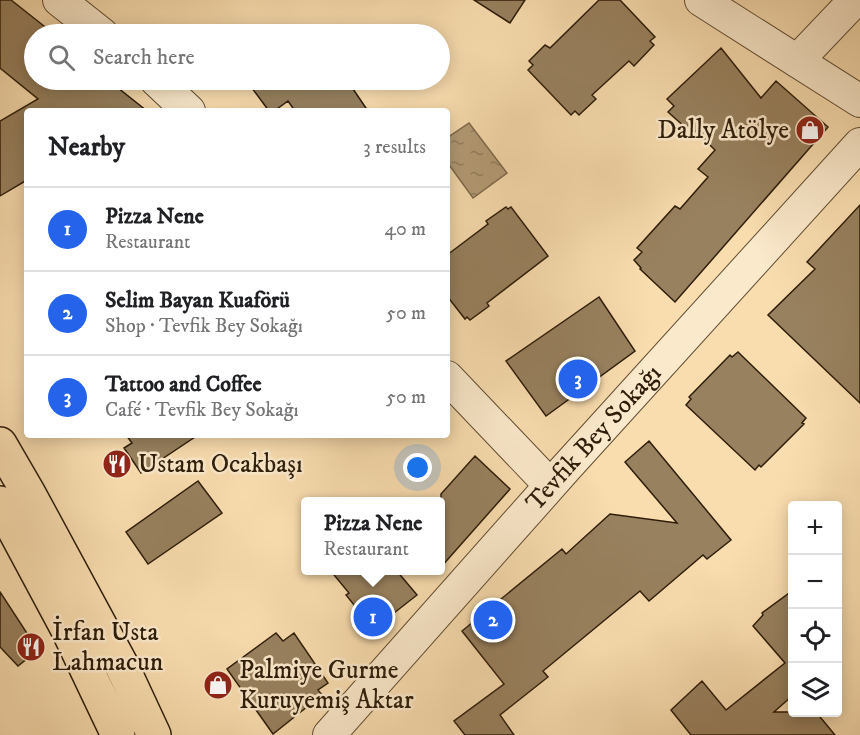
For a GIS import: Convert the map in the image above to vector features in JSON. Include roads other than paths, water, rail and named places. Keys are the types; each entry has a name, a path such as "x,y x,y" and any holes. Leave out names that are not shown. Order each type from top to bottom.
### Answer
{"main road":[{"path":"0,444 92,610 149,727"},
{"path":"0,503 92,678 118,735"}],"street":[{"path":"59,0 89,24"},
{"path":"700,0 860,100"},
{"path":"797,61 855,0"},
{"path":"167,90 186,108"},
{"name":"Tevfik Bey Sokağı","path":"329,735 550,485 860,144"},
{"path":"450,380 550,485"},
{"path":"92,678 98,708 98,735"}],"water":[{"path":"469,123 507,173 473,198 450,166 450,136"}],"place":[{"name":"Dally Atölye","path":"810,130"},
{"name":"Tattoo and Coffee","path":"578,379"},
{"name":"Ustam Ocakbaşı","path":"117,464"},
{"name":"Pizza Nene","path":"373,617"},
{"name":"Selim Bayan Kuaförü","path":"493,620"},
{"name":"İrfan Usta Lahmacun","path":"31,647"},
{"name":"Palmiye Gurme Kuruyemiş Aktar","path":"218,685"}]}
